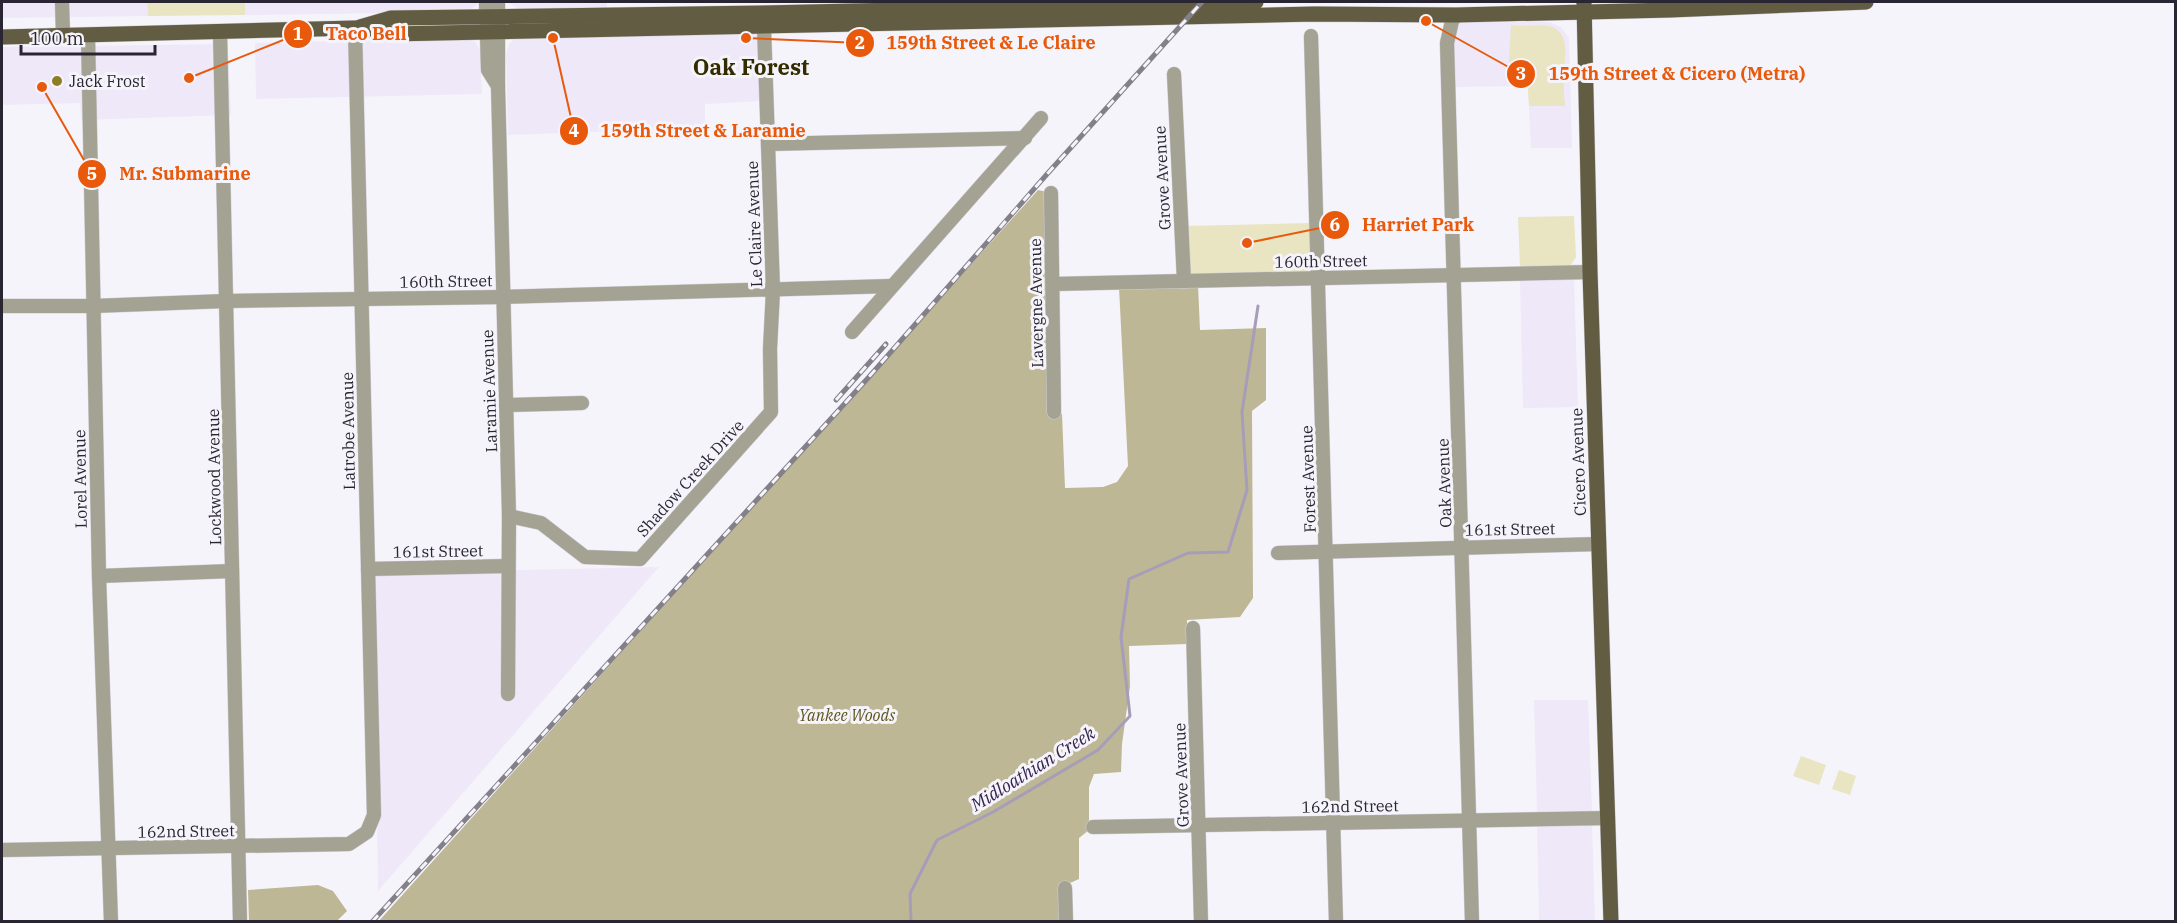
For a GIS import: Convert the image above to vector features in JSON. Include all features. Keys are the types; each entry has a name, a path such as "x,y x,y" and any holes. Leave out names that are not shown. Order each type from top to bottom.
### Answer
{"main road":[{"path":"2,37 355,28 392,34 492,32 763,14 1256,2"},
{"path":"355,28 391,18 492,9 763,14 1456,15 1584,6 1866,2"},
{"name":"Cicero Avenue","path":"1584,6 1590,272 1611,921"}],"street":[{"path":"62,2 63,35"},
{"name":"Laramie Avenue","path":"492,9 498,86 509,516 508,694"},
{"name":"Le Claire Avenue","path":"763,14 774,290 770,349"},
{"name":"Oak Avenue","path":"1434,15 1447,43"},
{"name":"Oak Avenue","path":"1456,15 1452,21 1447,43 1472,921"},
{"name":"Latrobe Avenue","path":"355,28 374,815 367,832"},
{"name":"Lockwood Avenue","path":"220,32 240,921"},
{"name":"Lorel Avenue","path":"88,35 99,576 111,921"},
{"name":"Forest Avenue","path":"1311,36 1336,921"},
{"name":"Grove Avenue","path":"1174,74 1184,280"},
{"path":"852,332 1041,118"},
{"path":"768,144 1024,138"},
{"name":"Lavergne Avenue","path":"1051,193 1054,412"},
{"name":"160th Street","path":"1053,284 1590,272"},
{"name":"160th Street","path":"2,306 503,297 891,286"},
{"name":"Shadow Creek Drive","path":"509,516 541,523 585,557 640,559 771,412 770,349"},
{"path":"506,405 582,403"},
{"name":"161st Street","path":"1278,553 1599,544"},
{"name":"161st Street","path":"368,569 508,566"},
{"path":"99,576 232,571"},
{"name":"Grove Avenue","path":"1193,628 1201,921"},
{"name":"162nd Street","path":"1093,827 1608,818"},
{"name":"162nd Street","path":"2,850 349,844 367,832"},
{"path":"1065,888 1066,921"}],"shaded area":[{"path":"2,2 147,2 148,16 2,18"},
{"path":"147,2 245,2 245,15 148,16"},
{"path":"245,2 478,2 476,6 465,12 245,15"},
{"path":"507,2 607,2 607,8 519,9"},
{"path":"1499,19 1517,22 1549,22 1561,27 1569,38 1572,148 1531,148 1528,86 1454,87 1453,20"},
{"path":"1511,25 1548,26 1560,33 1565,45 1565,106 1529,106 1527,73 1523,67 1509,62"},
{"path":"756,32 759,36 761,101 705,104 705,128 508,135 506,54 509,44 515,38"},
{"path":"465,38 475,42 480,50 482,94 256,99 255,43"},
{"path":"228,44 231,115 81,120 80,103 2,105 2,47"},
{"path":"1574,216 1576,257 1570,266 1520,267 1518,217"},
{"path":"1310,223 1311,265 1307,272 1194,276 1187,272 1183,226"},
{"path":"1574,279 1578,407 1523,408 1520,281"},
{"path":"659,567 378,891 374,573"},
{"path":"1534,700 1588,700 1592,811 1537,812"},
{"path":"1801,756 1826,765 1819,785 1793,776"},
{"path":"1839,770 1856,776 1850,795 1832,789"},
{"path":"1537,821 1592,821 1595,921 1539,921"}],"green space":[{"name":"Yankee Woods","path":"1038,190 1047,192 1047,410 1062,414 1065,488 1103,487 1117,482 1128,466 1119,287 1198,285 1200,330 1266,328 1266,400 1252,411 1253,598 1240,617 1187,620 1187,644 1129,646 1130,686 1122,744 1121,772 1094,774 1089,787 1089,830 1079,838 1079,879 1059,888 1060,921 378,922"},
{"path":"318,885 333,891 347,911 337,921 249,921 248,890"}],"waterway":[{"name":"Midloathian Creek","path":"911,922 910,894 937,840 993,812 1098,750 1130,716 1121,637 1129,579 1188,553 1228,552 1247,490 1242,412 1258,306"}],"railway":[{"path":"372,922 868,378 1202,2"},
{"path":"836,400 886,344"}],"place":[{"name":"159th Street & Cicero (Metra)","path":"1426,21"},
{"name":"159th Street & Laramie","path":"553,38"},
{"name":"159th Street & Le Claire","path":"746,38"},
{"name":"Taco Bell","path":"189,78"},
{"name":"Jack Frost","path":"57,81"},
{"name":"Mr. Submarine","path":"42,87"},
{"name":"Harriet Park","path":"1247,243"}],"district":[{"name":"Oak Forest","path":"751,67"}]}
